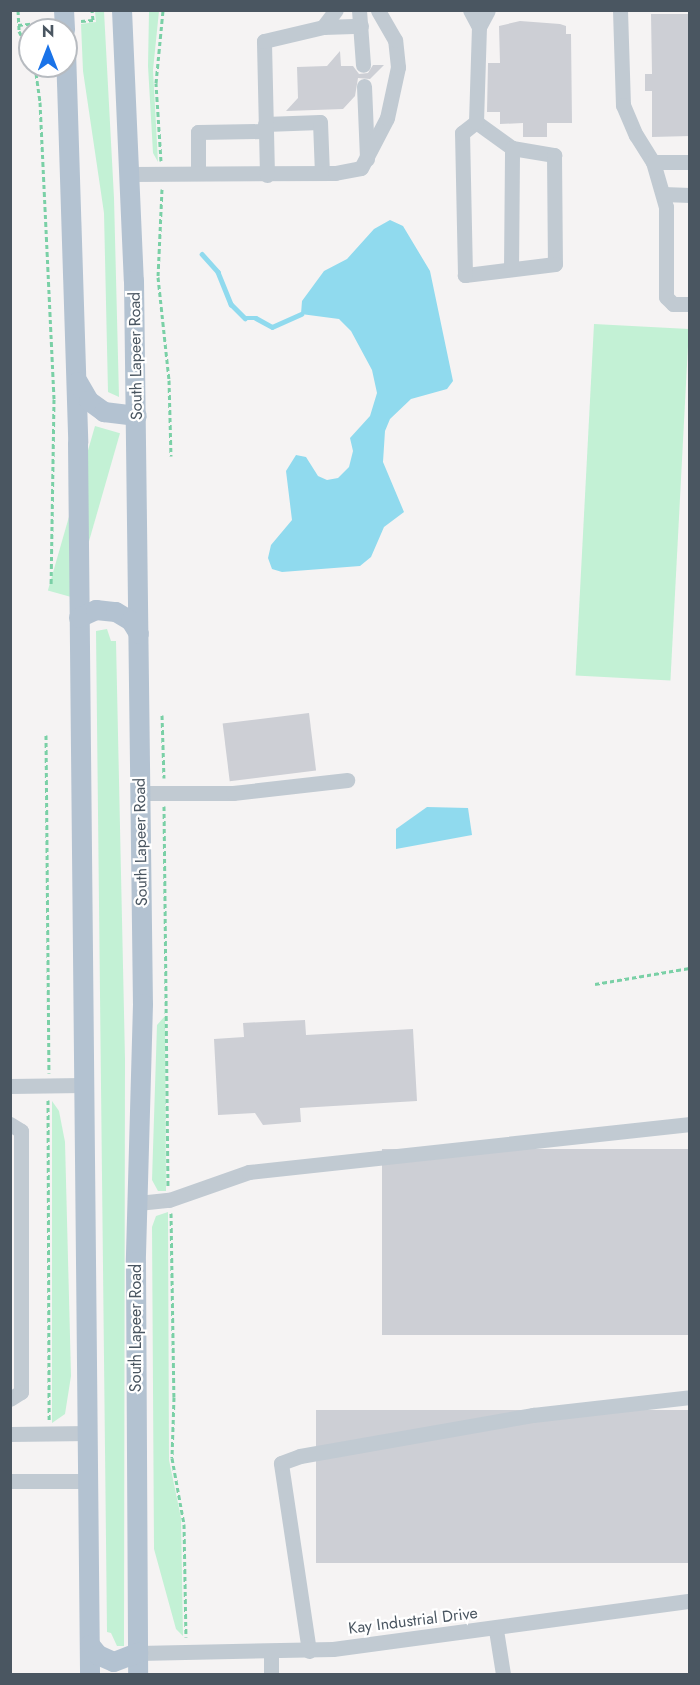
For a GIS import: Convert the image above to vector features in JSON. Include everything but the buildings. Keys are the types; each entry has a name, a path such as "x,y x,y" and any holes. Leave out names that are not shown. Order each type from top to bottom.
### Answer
{"main road":[{"name":"South Lapeer Road","path":"122,10 131,174 139,634 143,1076 138,1203 138,1674"},
{"path":"67,78 77,379 90,1674"},
{"path":"77,379 97,408 116,416 136,416"},
{"path":"79,618 96,610 116,612 131,621 139,634"},
{"path":"90,1645 98,1655 114,1662 138,1653"}],"street":[{"path":"323,27 336,10"},
{"path":"359,10 363,65"},
{"path":"131,174 267,175 321,173 361,168 387,118 398,67 395,40 378,10"},
{"path":"470,10 479,27"},
{"path":"476,122 479,27 488,10"},
{"path":"620,10 623,105 636,135 653,162 666,207 666,297 673,304 690,304"},
{"path":"267,175 264,41 323,27 361,26"},
{"path":"364,86 367,159"},
{"path":"198,173 198,132 320,122 321,173"},
{"path":"476,122 512,148 554,155 555,264 465,275 462,133 476,122"},
{"path":"511,269 512,148"},
{"path":"653,162 690,162"},
{"path":"663,194 690,195"},
{"path":"140,793 275,790 347,780"},
{"path":"10,1086 83,1085"},
{"path":"10,1124 21,1131 21,1392 10,1399"},
{"path":"138,1203 170,1200 249,1172 690,1124"},
{"path":"309,1651 282,1463 300,1456 533,1415 690,1397"},
{"path":"10,1434 89,1433"},
{"path":"10,1481 89,1481"},
{"name":"Kay Industrial Drive","path":"138,1653 309,1651 496,1630 690,1601"},
{"path":"496,1630 502,1674"},
{"path":"271,1651 271,1674"}],"path":[{"path":"78,24 93,20 92,10"},
{"path":"163,10 156,83 162,175 159,277 169,380 171,456"},
{"path":"37,78 40,102 54,399 51,586"},
{"path":"162,715 174,1397 172,1458 184,1524 186,1637"},
{"path":"46,735 49,1071"},
{"path":"595,984 690,968"},
{"path":"48,1099 48,1412"}],"green space":[{"path":"95,11 104,11 114,198 119,397 108,392 104,213 83,71 81,24 96,22"},
{"path":"149,11 159,11 153,70 158,162 153,153 148,66"},
{"path":"594,324 689,329 670,680 576,676"},
{"path":"95,426 120,433 73,598 48,590"},
{"path":"107,629 111,641 116,641 125,1059 124,1646 117,1646 111,1633 107,1632 96,631"},
{"path":"165,1016 166,1191 158,1191 152,1180 157,1025"},
{"path":"52,1101 59,1111 65,1142 71,1376 65,1414 52,1423"},
{"path":"168,1212 169,1460 181,1518 183,1636 176,1629 154,1549 152,1227 156,1216"}],"water":[{"path":"390,220 403,226 430,271 453,381 447,389 411,399 390,419 385,431 383,462 404,512 384,527 371,557 360,566 282,572 272,569 268,558 271,545 292,520 286,471 296,455 306,457 318,476 327,480 338,478 349,467 353,451 350,438 370,416 377,393 372,370 351,331 339,319 301,314 302,301 324,271 347,259 374,229"},
{"path":"427,807 468,808 472,835 396,849 396,829"}],"waterway":[{"path":"202,254 218,272 231,304 245,318 256,318 272,327 301,314"}]}
